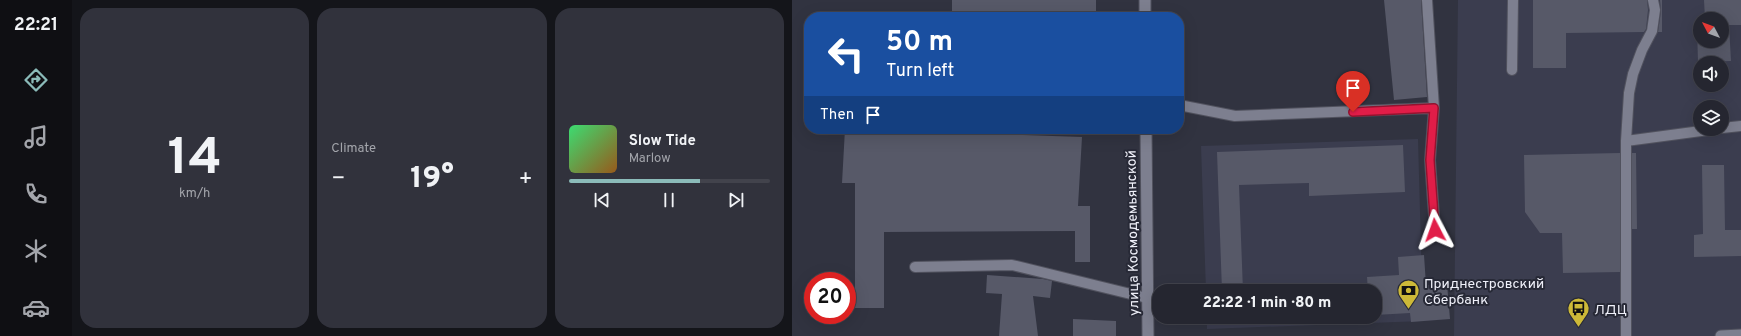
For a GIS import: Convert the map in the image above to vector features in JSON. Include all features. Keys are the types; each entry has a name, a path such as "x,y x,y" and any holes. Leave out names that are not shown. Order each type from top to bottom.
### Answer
{"street":[{"path":"1145,0 1145,12"},
{"name":"улица Космодемьянской","path":"1146,134 1148,336"},
{"path":"1721,336 1741,335"}],"lane":[{"path":"1427,0 1434,108 1430,160 1435,230"},
{"path":"1512,70 1513,0"},
{"path":"1626,336 1626,141 1629,93 1633,74 1642,50 1652,31 1656,10 1652,0"},
{"path":"1184,106 1235,116 1434,108"},
{"path":"1729,127 1741,126"},
{"path":"1626,141 1693,132"},
{"path":"915,267 1012,265 1147,298"}],"shaded area":[{"path":"1458,0 1741,0 1741,336 1454,336"},
{"path":"1418,139 1423,321 1382,323 1382,284 1206,284 1201,146"},
{"path":"1207,324 1342,324 1207,329"}],"building":[{"path":"952,0 1096,0 1096,12 952,12"},
{"path":"1384,0 1421,0 1427,97 1394,100"},
{"path":"1533,0 1647,0 1648,10 1646,29 1644,32 1566,33 1566,68 1533,68"},
{"path":"1660,0 1662,0 1662,32 1658,32 1661,11"},
{"path":"1704,0 1741,0 1741,25 1729,25 1729,12 1705,12"},
{"path":"1729,25 1731,61 1729,61 1729,56 1698,56 1698,48 1729,48"},
{"path":"845,134 993,134 1082,137 1078,206 1090,206 1090,262 1075,262 1075,231 884,232 884,308 856,308 855,183 842,183"},
{"path":"1403,145 1405,192 1309,196 1309,183 1239,185 1243,284 1222,284 1217,152"},
{"path":"1620,153 1620,272 1563,273 1562,233 1540,233 1525,212 1524,155"},
{"path":"1632,153 1636,153 1637,229 1632,229"},
{"path":"1702,165 1724,165 1725,230 1741,230 1741,256 1694,257 1694,235 1703,234"},
{"path":"1424,255 1426,285 1447,284 1450,319 1411,322 1410,313 1382,315 1382,284 1368,284 1367,277 1399,275 1398,257"},
{"path":"987,275 1052,281 1050,298 1033,296 1038,336 999,336 1002,294 986,293"},
{"path":"1073,319 1116,321 1116,336 1073,336"}],"place":[{"name":"Приднестровский Сбербанк","path":"1409,310"},
{"name":"ЛДЦ","path":"1579,328"}],"route":[{"path":"1353,112 1434,108 1434,124 1430,160 1435,230"}]}
